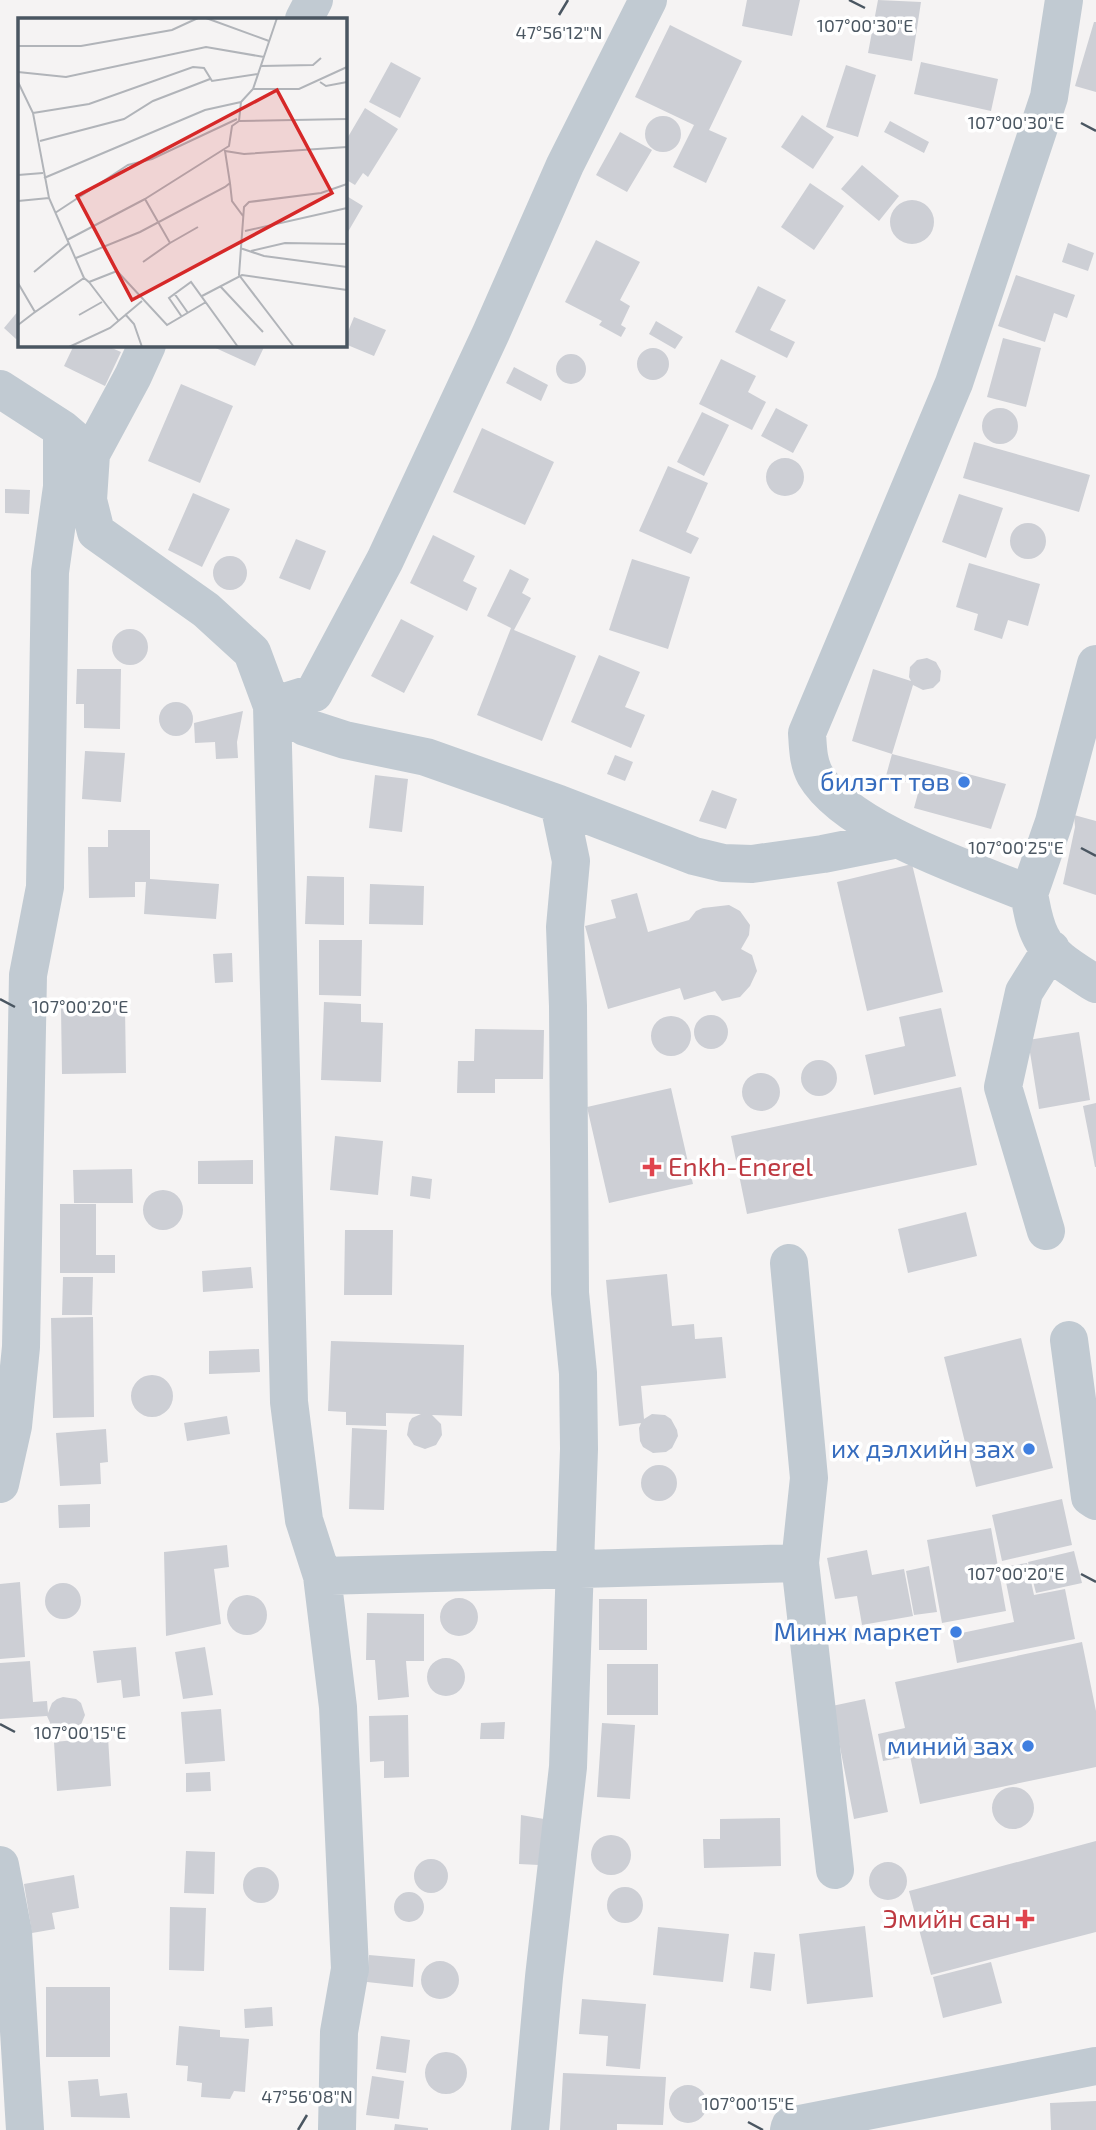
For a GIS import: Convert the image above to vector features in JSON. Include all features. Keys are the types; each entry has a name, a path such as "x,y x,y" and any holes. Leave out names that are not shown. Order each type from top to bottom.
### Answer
{"street":[{"path":"305,18 314,0"},
{"path":"272,706 314,694 385,560 474,371 565,165 648,0"},
{"path":"1029,894 898,839 849,810 815,775 808,756 807,733 954,383 1049,97 1064,0"},
{"path":"147,346 92,454 88,500 96,532 206,610 252,652 272,706 289,1402 304,1520 322,1576 338,1707 350,1969 339,2032 337,2130"},
{"path":"0,389 62,429 92,454"},
{"path":"0,1485 13,1426 21,1347 28,975 45,887 50,572 62,487 62,429"},
{"path":"1096,664 1054,822 1029,894 1041,939 1065,964 1096,984"},
{"path":"272,706 305,727 345,740 426,757 694,856 723,863 764,863 898,839"},
{"path":"530,2130 568,1767 579,1449 578,1373 570,1293 565,927 571,861 558,804"},
{"path":"1046,1231 1003,1087 1024,992 1051,948"},
{"path":"789,1263 809,1478 800,1563 835,1870"},
{"path":"1069,1340 1090,1497 1096,1501"},
{"path":"322,1576 800,1563"},
{"path":"0,1865 13,1932 25,2130"},
{"path":"789,2130 790,2126 1096,2066"}],"building":[{"path":"747,0 800,0 792,36 742,26"},
{"path":"878,0 921,2 912,61 868,53"},
{"path":"1096,22 1096,92 1075,86"},
{"path":"670,25 742,61 709,130 727,138 706,183 673,167 694,125 635,97"},
{"path":"391,62 421,78 400,118 369,102"},
{"path":"921,62 998,79 991,111 914,94"},
{"path":"846,65 876,75 858,137 826,127"},
{"path":"365,108 398,129 368,177 363,173 355,185 346,180 346,140"},
{"path":"802,115 834,137 813,169 781,147"},
{"path":"663,116 676,121 681,134 676,147 663,152 650,147 645,134 650,121"},
{"path":"890,121 929,142 924,153 884,132"},
{"path":"620,132 652,150 627,192 596,175"},
{"path":"862,165 899,196 879,221 841,189"},
{"path":"810,183 844,206 814,250 781,227"},
{"path":"346,196 363,206 346,235"},
{"path":"912,200 921,201 928,206 933,213 933,231 928,238 921,243 912,244 903,243 896,238 891,231 890,222 891,213 896,206 903,201"},
{"path":"596,240 640,262 620,300 630,306 621,325 626,328 621,337 599,325 602,321 565,302"},
{"path":"1068,243 1094,253 1088,271 1062,262"},
{"path":"1016,275 1075,295 1067,318 1054,313 1045,342 998,326"},
{"path":"758,286 786,300 770,330 795,342 787,358 735,332"},
{"path":"18,311 18,337 16,339 4,328"},
{"path":"354,317 386,330 374,356 346,344 346,337"},
{"path":"656,321 683,337 675,349 649,334"},
{"path":"1003,338 1041,348 1026,407 987,397"},
{"path":"74,346 107,346 121,352 105,386 64,366"},
{"path":"211,346 265,346 255,366"},
{"path":"653,348 664,353 669,364 664,375 653,380 642,375 637,364 642,353"},
{"path":"571,354 582,358 586,369 582,380 571,384 560,380 556,369 560,358"},
{"path":"721,359 756,376 748,392 766,402 752,430 699,404"},
{"path":"514,367 548,385 541,401 506,383"},
{"path":"181,384 233,406 200,483 148,461"},
{"path":"776,408 808,425 793,453 761,436"},
{"path":"1000,408 1013,413 1018,426 1013,439 1000,444 987,439 982,426 987,413"},
{"path":"702,412 729,425 704,476 677,462"},
{"path":"482,428 554,462 525,525 453,492"},
{"path":"974,442 1090,475 1079,512 963,478"},
{"path":"785,458 798,464 804,477 798,490 785,496 772,490 766,477 772,464"},
{"path":"668,466 708,483 686,532 699,538 691,554 639,531"},
{"path":"5,489 30,490 29,514 5,513"},
{"path":"193,493 230,509 202,567 168,550"},
{"path":"959,494 1003,508 986,558 942,542"},
{"path":"1028,523 1041,528 1046,541 1041,554 1028,559 1015,554 1010,541 1015,528"},
{"path":"433,535 475,556 463,581 477,588 467,611 410,583"},
{"path":"296,539 326,551 310,590 279,578"},
{"path":"230,556 242,561 247,573 242,585 230,590 218,585 213,573 218,561"},
{"path":"632,559 690,577 668,649 609,630"},
{"path":"969,563 1040,584 1028,626 1008,620 1002,639 974,630 978,614 956,607"},
{"path":"510,569 529,579 522,593 531,598 514,630 576,656 542,741 477,715 511,628 487,616"},
{"path":"401,619 434,636 404,693 371,676"},
{"path":"130,629 143,634 148,647 143,660 130,665 117,660 112,647 117,634"},
{"path":"599,655 640,672 625,707 645,715 631,748 571,722"},
{"path":"927,658 936,662 941,671 940,681 933,688 923,690 913,685 892,754 852,741 873,669 911,681 910,667 917,660"},
{"path":"77,669 121,669 120,729 84,728 84,704 76,704"},
{"path":"176,702 188,707 193,719 188,731 176,736 164,731 159,719 164,707"},
{"path":"243,711 237,742 238,758 216,759 215,742 195,743 194,723"},
{"path":"85,751 125,753 121,802 82,799"},
{"path":"892,754 1006,784 991,829 914,808 920,786 886,776"},
{"path":"615,755 633,762 625,781 607,774"},
{"path":"375,775 408,779 402,832 369,828"},
{"path":"712,790 737,799 726,829 699,821"},
{"path":"1074,815 1096,821 1096,895 1063,884 1075,827"},
{"path":"108,830 150,830 150,879 219,884 216,919 144,914 146,882 135,882 135,897 89,898 88,847 108,847"},
{"path":"912,864 943,992 867,1011 837,882"},
{"path":"307,876 344,877 344,925 305,924"},
{"path":"370,884 424,886 423,925 369,924"},
{"path":"637,893 648,932 689,920 696,911 703,908 729,905 740,911 750,925 749,935 741,949 752,955 757,971 750,986 740,997 722,1001 715,991 684,1000 680,988 608,1009 585,926 616,918 611,900"},
{"path":"319,940 362,940 361,996 319,995"},
{"path":"232,953 233,982 215,983 213,954"},
{"path":"324,1002 361,1004 361,1022 383,1023 381,1082 321,1080"},
{"path":"125,1007 126,1073 62,1074 61,1008"},
{"path":"941,1008 956,1076 874,1095 865,1055 905,1046 899,1017"},
{"path":"711,1015 723,1020 728,1032 723,1044 711,1049 699,1044 694,1032 699,1020"},
{"path":"671,1016 685,1022 691,1036 685,1050 671,1056 657,1050 651,1036 657,1022"},
{"path":"475,1029 544,1030 543,1079 495,1079 495,1093 457,1093 458,1061 474,1061"},
{"path":"1079,1032 1090,1100 1039,1109 1028,1040"},
{"path":"819,1060 832,1065 837,1078 832,1091 819,1096 806,1091 801,1078 806,1065"},
{"path":"761,1073 775,1078 780,1092 775,1106 761,1111 747,1106 742,1092 747,1078"},
{"path":"961,1087 977,1165 747,1214 731,1136"},
{"path":"671,1088 693,1184 609,1203 587,1107"},
{"path":"1096,1103 1096,1167 1095,1167 1083,1106"},
{"path":"335,1136 383,1141 378,1195 330,1190"},
{"path":"253,1160 253,1184 198,1184 198,1161"},
{"path":"132,1169 133,1203 74,1203 73,1170"},
{"path":"412,1176 432,1179 430,1199 410,1196"},
{"path":"163,1190 177,1196 183,1210 177,1224 163,1230 149,1224 143,1210 149,1196"},
{"path":"60,1204 96,1204 96,1255 115,1255 115,1273 60,1273"},
{"path":"966,1212 977,1256 908,1273 898,1229"},
{"path":"345,1230 393,1230 392,1295 344,1295"},
{"path":"251,1267 253,1288 203,1292 202,1271"},
{"path":"667,1274 672,1326 694,1324 695,1339 722,1337 726,1378 641,1386 644,1419 652,1414 665,1415 671,1419 677,1430 678,1436 672,1448 666,1452 653,1453 643,1447 640,1441 641,1423 619,1426 606,1280"},
{"path":"63,1277 93,1277 92,1315 62,1315"},
{"path":"93,1317 94,1417 53,1418 51,1318"},
{"path":"1021,1338 1053,1468 976,1487 944,1357"},
{"path":"331,1341 464,1345 462,1416 432,1415 441,1424 442,1435 436,1445 425,1449 414,1445 407,1435 412,1418 421,1414 386,1413 386,1426 346,1425 346,1412 328,1411"},
{"path":"259,1349 260,1372 209,1374 209,1351"},
{"path":"152,1375 167,1381 173,1396 167,1411 152,1417 137,1411 131,1396 137,1381"},
{"path":"227,1416 230,1434 187,1441 184,1423"},
{"path":"352,1428 387,1430 384,1510 349,1509"},
{"path":"106,1429 108,1462 100,1463 101,1484 60,1486 56,1433"},
{"path":"659,1465 672,1470 677,1483 672,1496 659,1501 646,1496 641,1483 646,1470"},
{"path":"1062,1499 1072,1545 1002,1561 992,1515"},
{"path":"90,1504 90,1527 59,1528 58,1505"},
{"path":"991,1528 1006,1611 942,1623 927,1540"},
{"path":"227,1545 229,1567 214,1569 221,1624 166,1636 164,1552"},
{"path":"867,1550 872,1575 904,1569 913,1616 862,1625 857,1596 835,1599 827,1558"},
{"path":"1074,1551 1082,1583 1036,1593 1028,1562"},
{"path":"1027,1563 1034,1595 1065,1589 1075,1639 957,1663 952,1635 1014,1622 1003,1567"},
{"path":"929,1566 937,1612 914,1615 906,1571"},
{"path":"20,1582 25,1657 0,1659 0,1584"},
{"path":"63,1583 75,1589 81,1601 75,1613 63,1619 51,1613 45,1601 51,1589"},
{"path":"247,1595 255,1596 261,1601 266,1607 266,1623 261,1629 255,1634 247,1635 239,1634 233,1629 228,1623 227,1615 228,1607 233,1601 239,1596"},
{"path":"459,1598 472,1604 478,1617 472,1630 459,1636 446,1630 440,1617 446,1604"},
{"path":"599,1599 647,1599 647,1650 599,1650"},
{"path":"367,1613 424,1614 424,1661 406,1661 409,1697 378,1700 375,1660 366,1660"},
{"path":"1082,1642 1096,1711 1096,1767 920,1804 910,1756 883,1761 878,1734 905,1728 895,1682"},
{"path":"136,1647 140,1696 123,1698 121,1680 97,1683 93,1651"},
{"path":"205,1647 213,1695 183,1699 175,1652"},
{"path":"446,1658 459,1664 465,1677 459,1690 446,1696 433,1690 427,1677 433,1664"},
{"path":"30,1661 33,1702 47,1701 48,1713 57,1699 76,1699 81,1703 85,1715 76,1731 59,1733 47,1716 0,1719 0,1663"},
{"path":"607,1664 658,1664 658,1715 607,1715"},
{"path":"865,1699 888,1812 854,1819 832,1706"},
{"path":"221,1709 225,1761 185,1764 181,1712"},
{"path":"408,1715 409,1777 384,1778 384,1761 370,1762 369,1716"},
{"path":"505,1722 504,1739 480,1739 481,1723"},
{"path":"602,1723 635,1725 630,1799 597,1797"},
{"path":"108,1737 111,1786 57,1791 54,1742"},
{"path":"210,1772 211,1791 186,1792 186,1773"},
{"path":"1013,1787 1028,1793 1034,1808 1028,1823 1013,1829 998,1823 992,1808 998,1793"},
{"path":"521,1815 544,1819 539,1865 519,1864"},
{"path":"780,1818 781,1866 704,1868 703,1839 720,1839 720,1819"},
{"path":"611,1835 625,1841 631,1855 625,1869 611,1875 597,1869 591,1855 597,1841"},
{"path":"1096,1841 1096,1932 931,1975 909,1891"},
{"path":"186,1851 215,1852 214,1894 184,1893"},
{"path":"431,1859 443,1864 448,1876 443,1888 431,1893 419,1888 414,1876 419,1864"},
{"path":"888,1862 901,1868 907,1881 901,1894 888,1900 875,1894 869,1881 875,1868"},
{"path":"261,1867 274,1872 279,1885 274,1898 261,1903 248,1898 243,1885 248,1872"},
{"path":"74,1875 79,1908 52,1913 55,1929 32,1933 24,1884"},
{"path":"625,1887 638,1892 643,1905 638,1918 625,1923 612,1918 607,1905 612,1892"},
{"path":"409,1892 420,1896 424,1907 420,1918 409,1922 398,1918 394,1907 398,1896"},
{"path":"170,1907 206,1908 204,1971 169,1970"},
{"path":"865,1926 873,1997 807,2004 799,1934"},
{"path":"658,1927 729,1934 723,1982 653,1975"},
{"path":"754,1952 775,1954 771,1991 750,1988"},
{"path":"369,1955 415,1959 413,1987 367,1982"},
{"path":"440,1961 454,1966 459,1980 454,1994 440,1999 426,1994 421,1980 426,1966"},
{"path":"991,1962 1002,2003 943,2018 933,1977"},
{"path":"46,1987 110,1987 110,2057 46,2057"},
{"path":"582,1999 646,2004 640,2069 606,2066 608,2036 579,2034"},
{"path":"272,2007 273,2026 245,2028 244,2009"},
{"path":"179,2026 220,2030 220,2037 249,2039 245,2092 234,2091 230,2099 201,2097 202,2083 187,2081 188,2066 176,2065"},
{"path":"381,2036 410,2040 406,2073 376,2069"},
{"path":"446,2052 461,2058 467,2073 461,2088 446,2094 431,2088 425,2073 431,2058"},
{"path":"563,2073 666,2077 663,2125 617,2124 617,2130 560,2130"},
{"path":"372,2076 404,2081 399,2119 366,2115"},
{"path":"98,2079 100,2096 127,2093 130,2118 71,2117 68,2081"},
{"path":"688,2085 702,2090 707,2104 702,2118 688,2123 674,2118 669,2104 674,2090"},
{"path":"1096,2101 1096,2130 1051,2130 1050,2103"},
{"path":"395,2124 428,2128 428,2130 394,2130"}],"place":[{"name":"билэгт төв","path":"964,782"},
{"name":"Enkh-Enerel","path":"652,1167"},
{"name":"их дэлхийн зах","path":"1029,1449"},
{"name":"Минж маркет","path":"956,1632"},
{"name":"миний зах","path":"1028,1746"},
{"name":"Эмийн сан","path":"1025,1919"}]}
